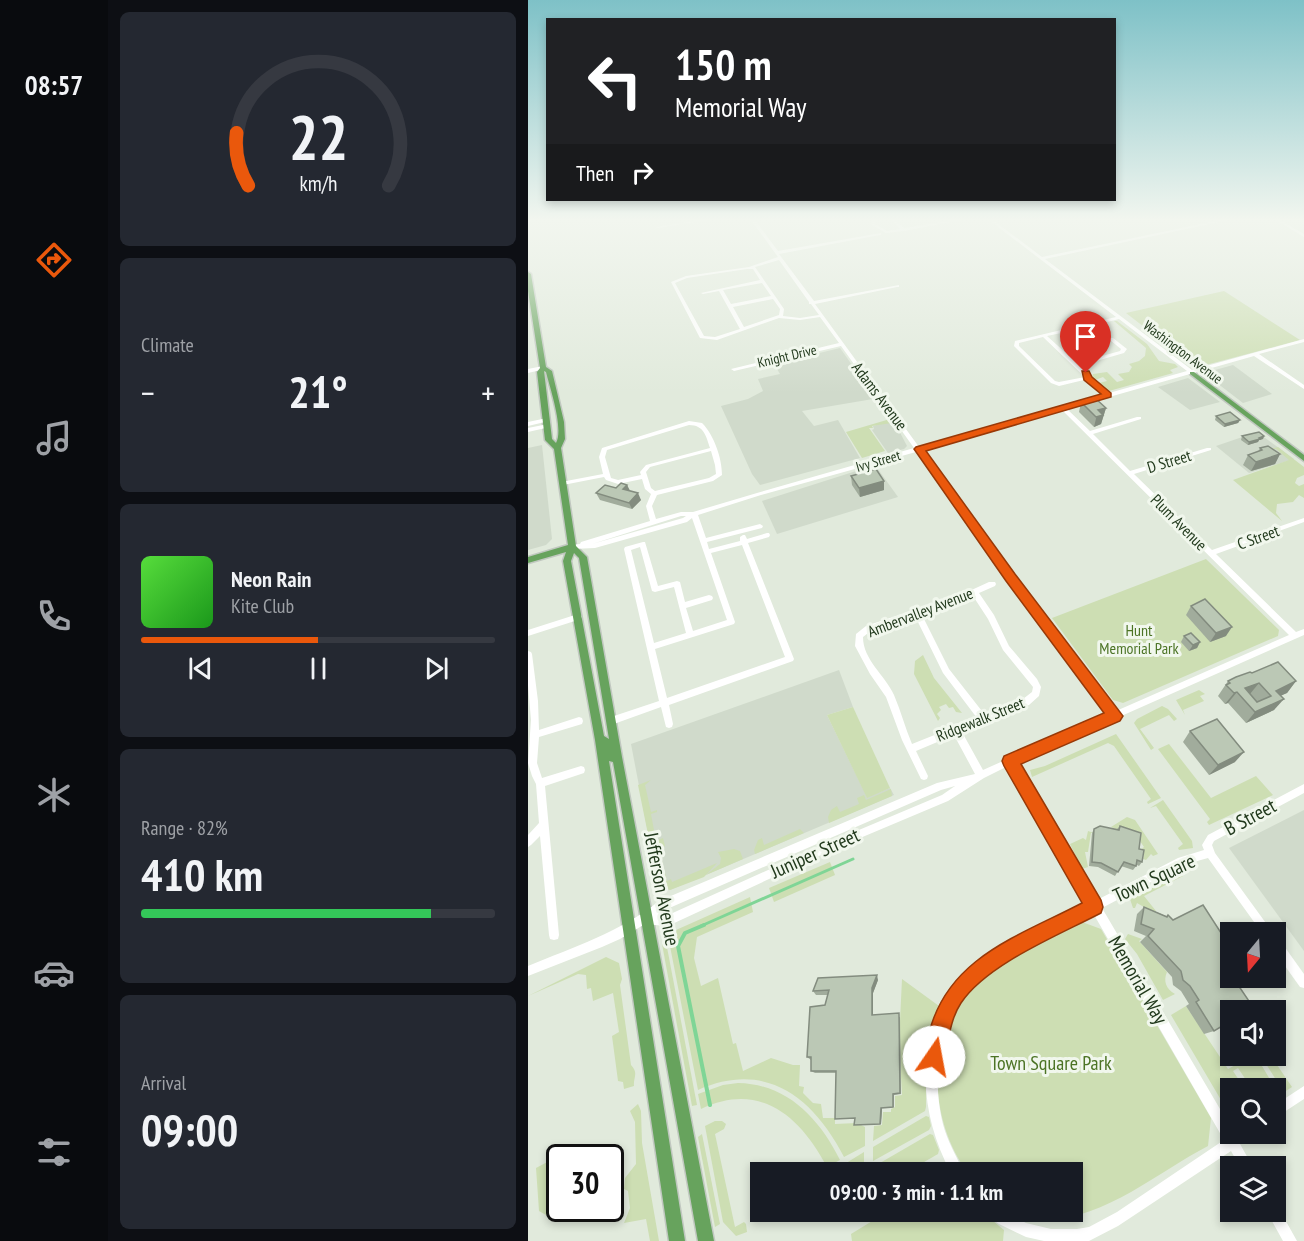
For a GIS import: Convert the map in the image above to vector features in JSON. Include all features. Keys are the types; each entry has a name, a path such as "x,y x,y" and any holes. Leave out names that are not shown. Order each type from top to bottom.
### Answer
{"main road":[{"name":"Jefferson Avenue","path":"529,278 543,368 540,372 549,440 557,448 567,482 572,548 567,561 600,740 676,1241"},
{"name":"Jefferson Avenue","path":"543,368 549,371 561,422 562,439 557,448"},
{"name":"Washington Avenue","path":"1191,373 1304,459"},
{"path":"545,407 551,411 554,422 561,422"},
{"name":"Jefferson Avenue","path":"572,548 583,557 646,920 706,1241"},
{"path":"528,560 572,548"},
{"path":"600,740 605,742 610,757 617,757"}],"street":[{"path":"684,278 673,284 688,306 702,337 715,339 780,317 800,319 820,316"},
{"path":"761,278 782,309 780,317"},
{"name":"Adams Avenue","path":"794,278 1010,578 1115,716"},
{"name":"Washington Avenue","path":"1068,278 1191,373"},
{"path":"703,293 763,281"},
{"path":"811,303 897,286"},
{"path":"721,290 742,328"},
{"path":"730,306 774,297"},
{"path":"1087,378 1059,384 1053,382 1016,346 1017,342 1119,318"},
{"path":"1077,329 1090,339 1111,339 1124,349 1122,352 1077,364"},
{"path":"1044,336 1108,395"},
{"name":"Ivy Street","path":"572,548 681,514 694,514 1304,340"},
{"name":"Knight Drive","path":"734,369 841,344"},
{"path":"1256,355 1304,387"},
{"path":"528,371 543,368"},
{"name":"Plum Avenue","path":"1063,408 1295,636"},
{"path":"1089,434 1139,418"},
{"path":"528,424 547,423"},
{"path":"528,430 547,423"},
{"path":"644,472 648,489 654,493 711,480 719,474 720,467 704,427 699,424 689,423 604,449 602,457 606,473 612,481 644,472 655,463 712,449"},
{"name":"D Street","path":"1129,473 1209,449"},
{"path":"567,482 606,473"},
{"path":"654,493 649,504 654,522"},
{"path":"651,646 731,622 694,514"},
{"name":"Ivy Street","path":"572,548 595,546 685,520 694,514"},
{"name":"C Street","path":"1211,553 1304,520"},
{"path":"703,542 760,526"},
{"path":"611,721 790,659 741,531"},
{"path":"707,552 767,535"},
{"path":"669,724 627,549 643,544 655,589 677,584 690,634"},
{"name":"Ambervalley Avenue","path":"924,776 910,748 894,704 873,672 858,641 859,636 869,628 992,584"},
{"name":"Ridgewalk Street","path":"910,748 1026,702 1036,694 1037,687 1028,672 1006,648 991,617 974,592"},
{"path":"682,606 709,598"},
{"path":"917,612 946,671 968,696 983,719"},
{"path":"528,633 578,617"},
{"name":"Juniper Street","path":"528,971 646,920 666,921 841,841 945,798 981,775 1010,761 1304,632"},
{"path":"528,654 534,735 531,746 534,775 540,783 554,935"},
{"path":"534,735 579,721"},
{"path":"956,730 981,775"},
{"name":"Memorial Way","path":"1010,761 1220,1122"},
{"path":"540,783 581,770"},
{"name":"B Street","path":"1210,853 1207,844 1211,838 1304,788"},
{"path":"528,842 544,825"},
{"path":"1210,853 1260,922"},
{"name":"Town Square","path":"952,1162 934,1109 932,1079 934,1057 943,1016 955,995 973,974 998,957 1181,861 1210,853"},
{"path":"1286,958 1304,983"},
{"path":"1286,1104 1304,1092"},
{"path":"1005,1222 1028,1232 1062,1238 1088,1234 1119,1219 1229,1144"},
{"path":"1279,1222 1290,1241"}],"shaded area":[{"path":"840,348 873,399 802,411 814,426 838,420 860,458 760,485 752,474 721,406 748,399 763,391 758,379 780,374 774,364"},
{"path":"1233,365 1272,394 1243,403 1204,373"},
{"path":"1188,378 1220,402 1190,410 1158,387"},
{"path":"895,423 907,446 904,449 888,453 872,430 873,426"},
{"path":"1257,432 1294,459 1249,473 1216,446"},
{"path":"542,445 552,539 546,545 528,550 528,448"},
{"path":"875,465 898,497 777,534 762,501"},
{"path":"839,670 853,707 827,715 867,797 890,788 894,795 670,890 658,885 631,744"},
{"path":"1304,810 1304,951 1286,926 1286,922 1283,922 1229,848"}],"green space":[{"path":"1224,291 1300,340 1202,366 1192,364 1126,313"},
{"path":"1114,321 1147,344 1159,361 1175,364 1178,367 1170,370 1173,373 1109,391 1099,383 1107,381 1103,377 1095,380 1092,377 1093,374 1107,372 1117,382 1124,380 1118,374 1129,372 1132,367 1129,364 1145,356 1146,348"},
{"path":"890,419 892,423 869,428 885,451 862,458 846,432"},
{"path":"1278,447 1304,467 1304,475 1297,478 1295,483 1299,486 1304,484 1304,498 1299,495 1293,502 1277,504 1276,513 1282,521 1233,480 1289,460 1276,449 1271,449"},
{"name":"Hunt Memorial Park","path":"1206,559 1279,630 1278,636 1123,703 1113,700 1052,618"},
{"path":"923,655 934,678 962,713 956,712 953,707 949,708 946,704 939,707 941,710 937,714 940,718 938,721 914,674 915,661"},
{"path":"1199,690 1205,694 1200,696 1204,701 1183,710 1185,715 1176,700"},
{"path":"1162,706 1177,719 1174,721 1169,715 1140,729 1154,748 1151,750 1134,723 1137,719"},
{"path":"853,707 890,788 867,798 827,715"},
{"path":"1116,734 1161,798 1148,804 1147,802 1151,799 1114,746 1108,743 1032,777 1030,770 1045,766"},
{"path":"1169,744 1211,798 1256,776 1273,795 1209,825 1207,822 1210,819 1158,749"},
{"path":"651,780 645,785 651,812 657,810 651,814 656,841 663,838 665,846 652,854 638,785"},
{"path":"891,789 892,796 829,823 828,817 831,810 837,806 840,812 859,804 857,798 864,795 866,800"},
{"path":"1163,800 1192,841 1193,848 1179,850 1178,848 1183,844 1156,806 1150,808"},
{"path":"1127,817 1135,820 1158,854 1153,856 1151,854 1146,860 1143,859 1144,854 1138,852 1144,847 1138,838 1111,827"},
{"path":"800,829 804,833 755,854 754,850 758,840 762,838 764,845"},
{"path":"1088,831 1094,833 1091,833 1088,852 1085,852 1088,867 1082,869 1070,844 1083,838 1086,840"},
{"path":"734,849 740,851 743,859 706,875 720,864 721,858 718,852"},
{"path":"660,853 667,881 671,879 672,882 717,863 704,877 670,890 658,885 653,856"},
{"path":"830,862 835,875 774,902 769,888"},
{"path":"1179,874 1183,876 1144,896 1156,911 1154,913 1137,903 1133,908 1130,899"},
{"path":"750,897 753,912 697,937 694,958 701,986 718,978 733,1044 736,1043 743,1071 771,1058 800,1065 799,1086 804,1087 803,1093 813,1103 821,1104 823,1118 835,1118 835,1124 857,1123 865,1127 865,1146 844,1157 818,1117 785,1090 766,1082 745,1079 723,1082 698,1090 669,941 676,930"},
{"name":"Town Square Park","path":"1082,922 1101,929 1211,1118 1208,1146 1114,1201 1083,1213 1083,1162 961,1162 944,1125 939,1099 937,1071 941,1044 949,1018 962,995 981,976 1016,954"},
{"path":"1128,934 1142,939 1139,941 1167,972 1166,984 1175,994 1163,1000 1137,954 1125,939"},
{"path":"666,942 697,1105 692,1106 662,944"},
{"path":"606,957 619,963 631,1065 635,1073 634,1086 624,1089 623,1082 618,1081 612,1036 619,1032 613,993 593,1001 591,988 587,989 586,975 578,974 528,996"},
{"path":"902,979 939,1006 926,1056 926,1107 925,1111 873,1141 874,1126 882,1125 883,1112 891,1112 891,1109 895,1107 895,1096 902,1095 899,1042"},
{"path":"1186,1006 1220,1057 1220,1066 1226,1066 1228,1069 1234,1066 1262,1066 1269,1078 1245,1078 1238,1068 1233,1071 1238,1078 1220,1078 1220,1098 1171,1015"},
{"path":"1267,1066 1278,1066 1286,1078 1275,1078"},
{"path":"1286,1078 1292,1087 1286,1091"},
{"path":"738,1083 756,1085 786,1097 811,1117 822,1130 840,1160 824,1162 804,1132 791,1119 776,1108 760,1102 742,1099 722,1101 701,1109 698,1094 723,1085"},
{"path":"638,1104 641,1111 642,1143 659,1241 650,1241 646,1219 624,1223 630,1208 628,1191 624,1189 625,1178 636,1164 635,1122 630,1111"},
{"path":"926,1116 929,1117 931,1126 929,1130 873,1161 873,1147"},
{"path":"715,1121 722,1121 726,1124 724,1129 715,1134 735,1227 744,1222 746,1224 747,1232 736,1236 723,1222 705,1126"},
{"path":"702,1134 720,1224 715,1227 698,1137"},
{"path":"930,1134 933,1135 939,1150 938,1154 924,1162 882,1162"},
{"path":"864,1152 864,1162 848,1162"},
{"path":"546,1163 546,1215 539,1211 536,1168"},
{"path":"871,1222 994,1222 1004,1230 1003,1241 852,1241 851,1234"}],"building":[{"path":"1095,398 1106,408 1098,410 1103,415 1096,417 1081,402"},
{"path":"1230,412 1240,420 1225,424 1216,416"},
{"path":"1259,432 1264,436 1249,442 1242,436"},
{"path":"1268,446 1280,454 1256,462 1248,455 1262,450 1260,448"},
{"path":"876,469 884,481 859,488 851,476"},
{"path":"621,483 627,485 623,489 638,493 629,503 596,493 605,485 616,488"},
{"path":"1205,599 1232,627 1216,633 1191,606"},
{"path":"1191,633 1200,642 1193,645 1184,636"},
{"path":"1278,662 1296,681 1276,691 1284,699 1255,712 1237,692 1234,693 1226,685 1230,683 1228,681 1236,677","holes":["1259,683 1271,696 1257,702 1245,688"]},
{"path":"1217,719 1244,752 1218,765 1190,731"},
{"path":"1100,826 1119,830 1120,826 1141,833 1139,849 1144,850 1142,862 1137,860 1136,866 1124,862 1118,872 1101,863 1092,862 1094,829"},
{"path":"1203,905 1220,931 1220,988 1240,988 1248,1000 1220,1000 1220,1027 1214,1031 1196,1002 1199,1000 1183,980 1181,971 1148,936 1154,929 1141,924 1144,907 1167,917 1168,915 1173,920"},
{"path":"877,975 872,988 872,1015 899,1013 900,1093 893,1094 893,1107 881,1108 880,1124 854,1125 855,1118 835,1119 836,1071 811,1071 811,1057 807,1057 810,1007 825,1005 829,990 813,991 818,978"}],"waterway":[{"path":"701,926 853,859"},
{"path":"704,925 685,933 678,946 710,1105"}],"route":[{"path":"934,1057 943,1016 955,995 973,974 998,957 1094,907 1010,761 1115,716 1010,578 919,449 1108,395 1087,378 1086,373"}]}
